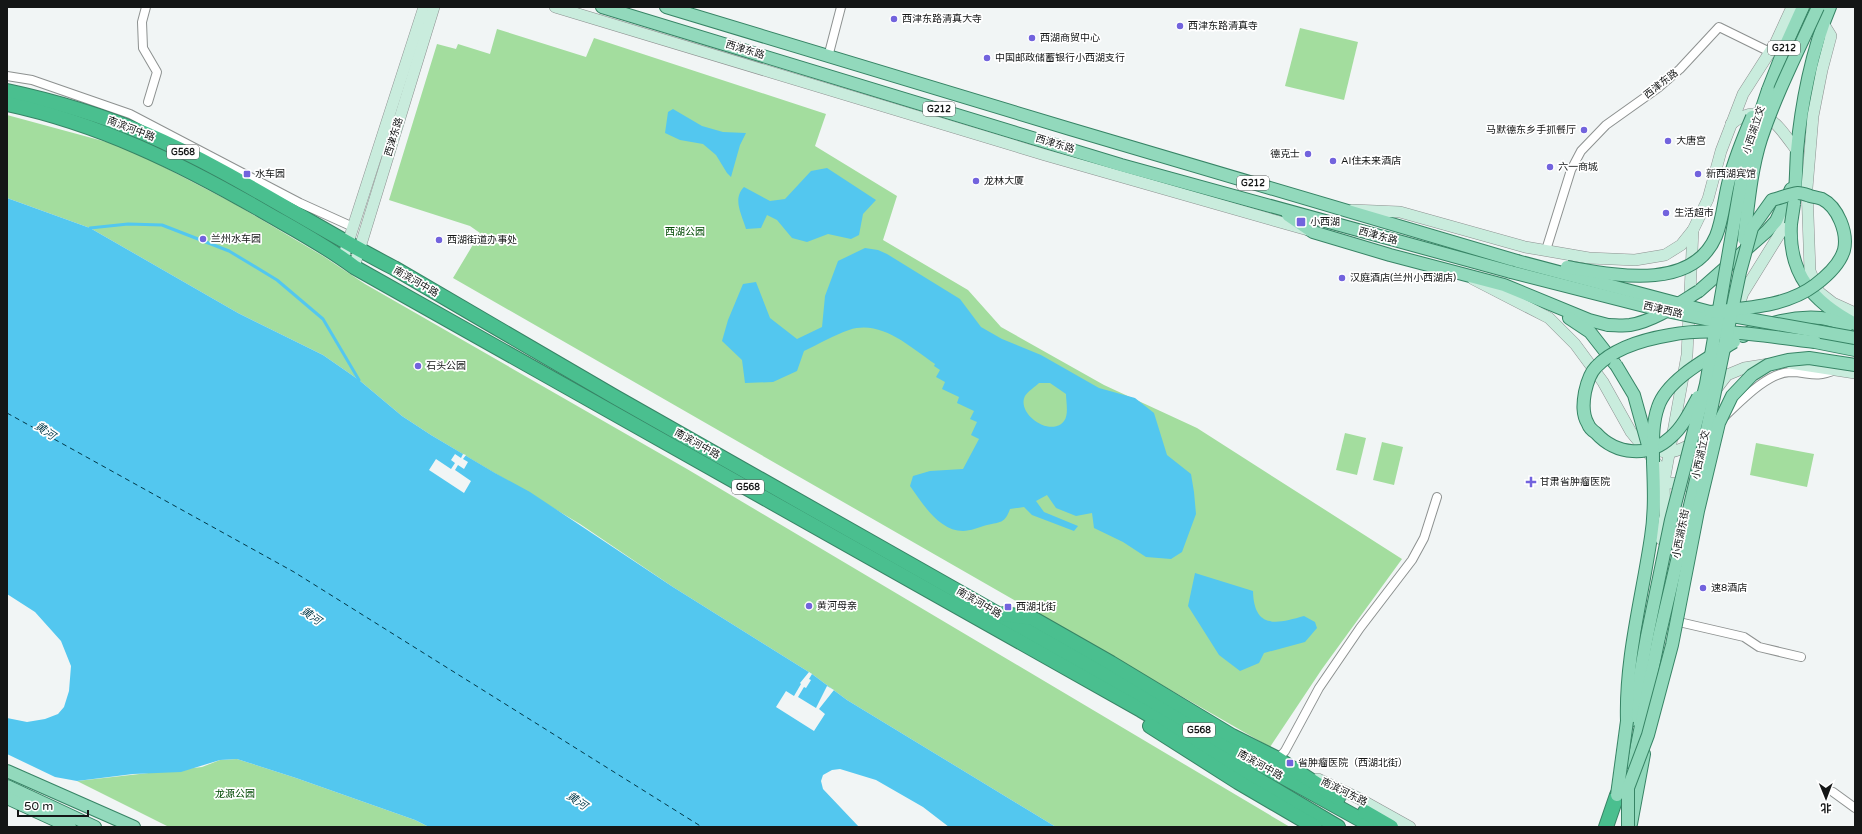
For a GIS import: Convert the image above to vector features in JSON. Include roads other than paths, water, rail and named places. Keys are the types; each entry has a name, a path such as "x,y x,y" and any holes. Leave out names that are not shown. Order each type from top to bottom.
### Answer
{"highway":[{"name":"南滨河中路","path":"7,91 73,107 146,134 219,170 353,247 394,268 621,401 1148,699 1233,750 1382,825"},
{"name":"南滨河中路","path":"7,104 64,118 137,145 210,181 343,258 354,267 1141,710 1338,827"},
{"path":"996,613 1032,618 1232,736 1278,759 1382,825"},
{"path":"1141,710 1151,727 1238,782 1315,827"},
{"path":"1605,827 1623,792"}],"main road":[{"name":"西津东路","path":"602,7 1114,162 1511,272"},
{"name":"西津东路","path":"666,7 828,57 1517,261 1710,312 1855,338"},
{"name":"G212","path":"1768,90 1803,7"},
{"path":"1740,272 1748,201 1761,141 1779,94 1818,7"},
{"path":"1830,7 1823,23 1808,79 1797,151 1797,176 1791,224 1792,247 1795,264 1804,282 1819,301 1855,324"},
{"path":"1436,236 1553,264 1599,272 1650,275 1674,273 1684,269 1707,251 1716,235 1729,180 1741,141 1754,113 1768,90"},
{"name":"小西湖立交","path":"1623,792 1671,520 1706,384 1745,159 1768,90"},
{"path":"1277,208 1313,232 1504,285 1589,320 1608,325 1629,325 1643,321 1674,306 1705,286 1767,231 1776,221 1797,176"},
{"path":"1710,312 1748,308 1785,301 1815,285 1830,272 1841,257 1844,248 1840,221 1833,209 1822,199 1799,193 1772,200 1752,228 1740,272"},
{"name":"西津西路","path":"1511,272 1652,308 1815,342"},
{"name":"小西湖立交","path":"1623,792 1700,462 1740,272"},
{"path":"1551,304 1590,332 1616,365 1634,395 1653,462"},
{"path":"1622,827 1627,721 1626,699 1637,618 1652,536 1654,499 1654,423 1658,406 1667,390 1689,371 1750,331 1776,321 1821,318 1855,327"},
{"path":"1706,384 1672,437 1656,448 1642,452 1621,450 1603,441 1588,424 1583,405 1587,383 1596,368 1611,355 1632,345 1670,335 1697,332 1724,332 1815,342 1855,350"},
{"path":"1629,827 1648,734 1672,645 1698,511 1719,423 1732,396 1752,375 1768,365 1788,360 1809,358 1855,365"},
{"path":"1612,827 1623,792 1648,734"},
{"path":"7,770 134,827"},
{"path":"7,786 95,827"},
{"path":"1623,792 1629,827"},
{"path":"7,798 70,827"}],"street":[{"path":"146,7 142,22 143,48 157,72 148,102"},
{"name":"西津东路","path":"354,267 353,227 424,7"},
{"name":"西津东路","path":"343,258 353,247 434,7"},
{"name":"西津东路","path":"555,7 1044,155 1313,232"},
{"path":"828,57 841,7"},
{"path":"1690,486 1664,482 1687,355 1693,230 1708,199 1721,151 1743,94 1775,44 1792,7"},
{"path":"1823,23 1830,36 1813,116 1807,188 1810,271 1819,292 1833,303 1855,313"},
{"name":"西津东路","path":"1546,250 1572,170 1581,151 1606,124 1664,83 1680,69 1719,27 1770,52"},
{"path":"7,76 32,80 130,114 295,200 353,227"},
{"path":"1731,124 1741,117 1753,114 1766,116 1775,122 1797,151"},
{"path":"1709,399 1743,293 1777,241 1807,188"},
{"name":"西津东路","path":"1345,210 1400,212 1526,247 1589,258 1635,260 1664,255 1681,245 1693,230"},
{"name":"小西湖东街","path":"1469,276 1493,291 1549,318 1575,344 1603,382 1631,432 1657,464 1664,482 1665,516 1622,762 1605,827"},
{"name":"小西湖东街","path":"1625,827 1666,619 1699,440 1709,399 1727,375 1744,368 1794,362 1855,373"},
{"path":"1640,443 1658,452 1676,452 1699,440 1764,381 1789,372 1823,376 1836,370"},
{"path":"1278,759 1285,751 1319,688 1338,659 1412,560 1424,538 1437,498"},
{"path":"1666,619 1744,637 1759,647 1801,657"},
{"name":"南滨河东路","path":"1278,759 1358,798 1410,827"},
{"path":"1834,792 1855,808"}],"water":[{"path":"673,109 702,126 723,132 746,133 740,145 731,177 716,155 703,144 680,140 665,133 668,112"},
{"path":"827,168 876,200 863,214 859,235 851,239 828,234 807,242 792,238 777,220 767,215 761,228 746,229 740,213 738,202 740,192 744,187 770,201 785,199 811,171"},
{"name":"黄河","path":"7,198 90,228 238,313 323,355 359,380 402,416 431,435 530,492 673,587 812,674 847,700 1056,827 949,827 923,807 876,780 840,769 832,770 823,775 821,781 823,789 859,827 429,827 415,820 237,759 220,760 181,772 133,774 77,781 55,777 7,754 7,718 27,722 45,719 58,714 64,707 69,691 71,666 61,641 35,612 7,594"},
{"path":"865,248 878,250 887,254 960,299 981,327 1002,339 1041,355 1099,388 1135,398 1154,413 1167,455 1191,474 1196,514 1182,552 1171,559 1146,557 1123,542 1094,528 1092,513 1076,516 1056,508 1047,495 1036,501 1044,512 1078,526 1074,531 1032,515 1024,507 1010,509 1002,521 963,531 954,530 939,521 926,508 910,486 913,476 930,471 963,469 979,439 971,435 977,422 970,419 974,411 957,403 959,397 942,389 945,382 936,377 940,370 934,366 935,364 895,336 884,331 872,328 861,328 843,332 804,351 797,371 773,382 745,383 742,360 722,341 728,320 743,284 756,282 770,318 797,339 822,327 825,296 838,261","holes":["1039,383 1050,383 1066,394 1067,408 1066,418 1064,421 1058,426 1051,427 1036,422 1025,410 1024,403 1026,394"]},
{"path":"1195,573 1253,591 1254,603 1257,612 1262,618 1268,621 1284,621 1304,616 1315,622 1317,628 1305,642 1264,653 1259,663 1240,671 1219,655 1188,606"}],"waterway":[{"path":"90,228 128,224 162,225 229,251 277,280 323,319 359,380"}],"place":[{"name":"西津东路清真大寺","path":"894,19"},
{"name":"西津东路清真寺","path":"1180,26"},
{"name":"西湖商贸中心","path":"1032,38"},
{"name":"中国邮政储蓄银行小西湖支行","path":"987,58"},
{"name":"马默德东乡手抓餐厅","path":"1584,130"},
{"name":"大唐宫","path":"1668,141"},
{"name":"德克士","path":"1308,154"},
{"name":"AI住未来酒店","path":"1333,161"},
{"name":"六一商城","path":"1550,167"},
{"name":"水车园","path":"247,174"},
{"name":"新西湖宾馆","path":"1698,174"},
{"name":"龙林大厦","path":"976,181"},
{"name":"生活超市","path":"1666,213"},
{"name":"小西湖","path":"1301,222"},
{"name":"兰州水车园","path":"203,239"},
{"name":"西湖街道办事处","path":"439,240"},
{"name":"汉庭酒店(兰州小西湖店)","path":"1342,278"},
{"name":"石头公园","path":"418,366"},
{"name":"甘肃省肿瘤医院","path":"1531,482"},
{"name":"速8酒店","path":"1703,588"},
{"name":"黄河母亲","path":"809,606"},
{"name":"西湖北街","path":"1008,607"},
{"name":"省肿瘤医院（西湖北街）","path":"1290,763"}],"park label":[{"name":"西湖公园","path":"685,232"},
{"name":"龙源公园","path":"235,794"}]}
